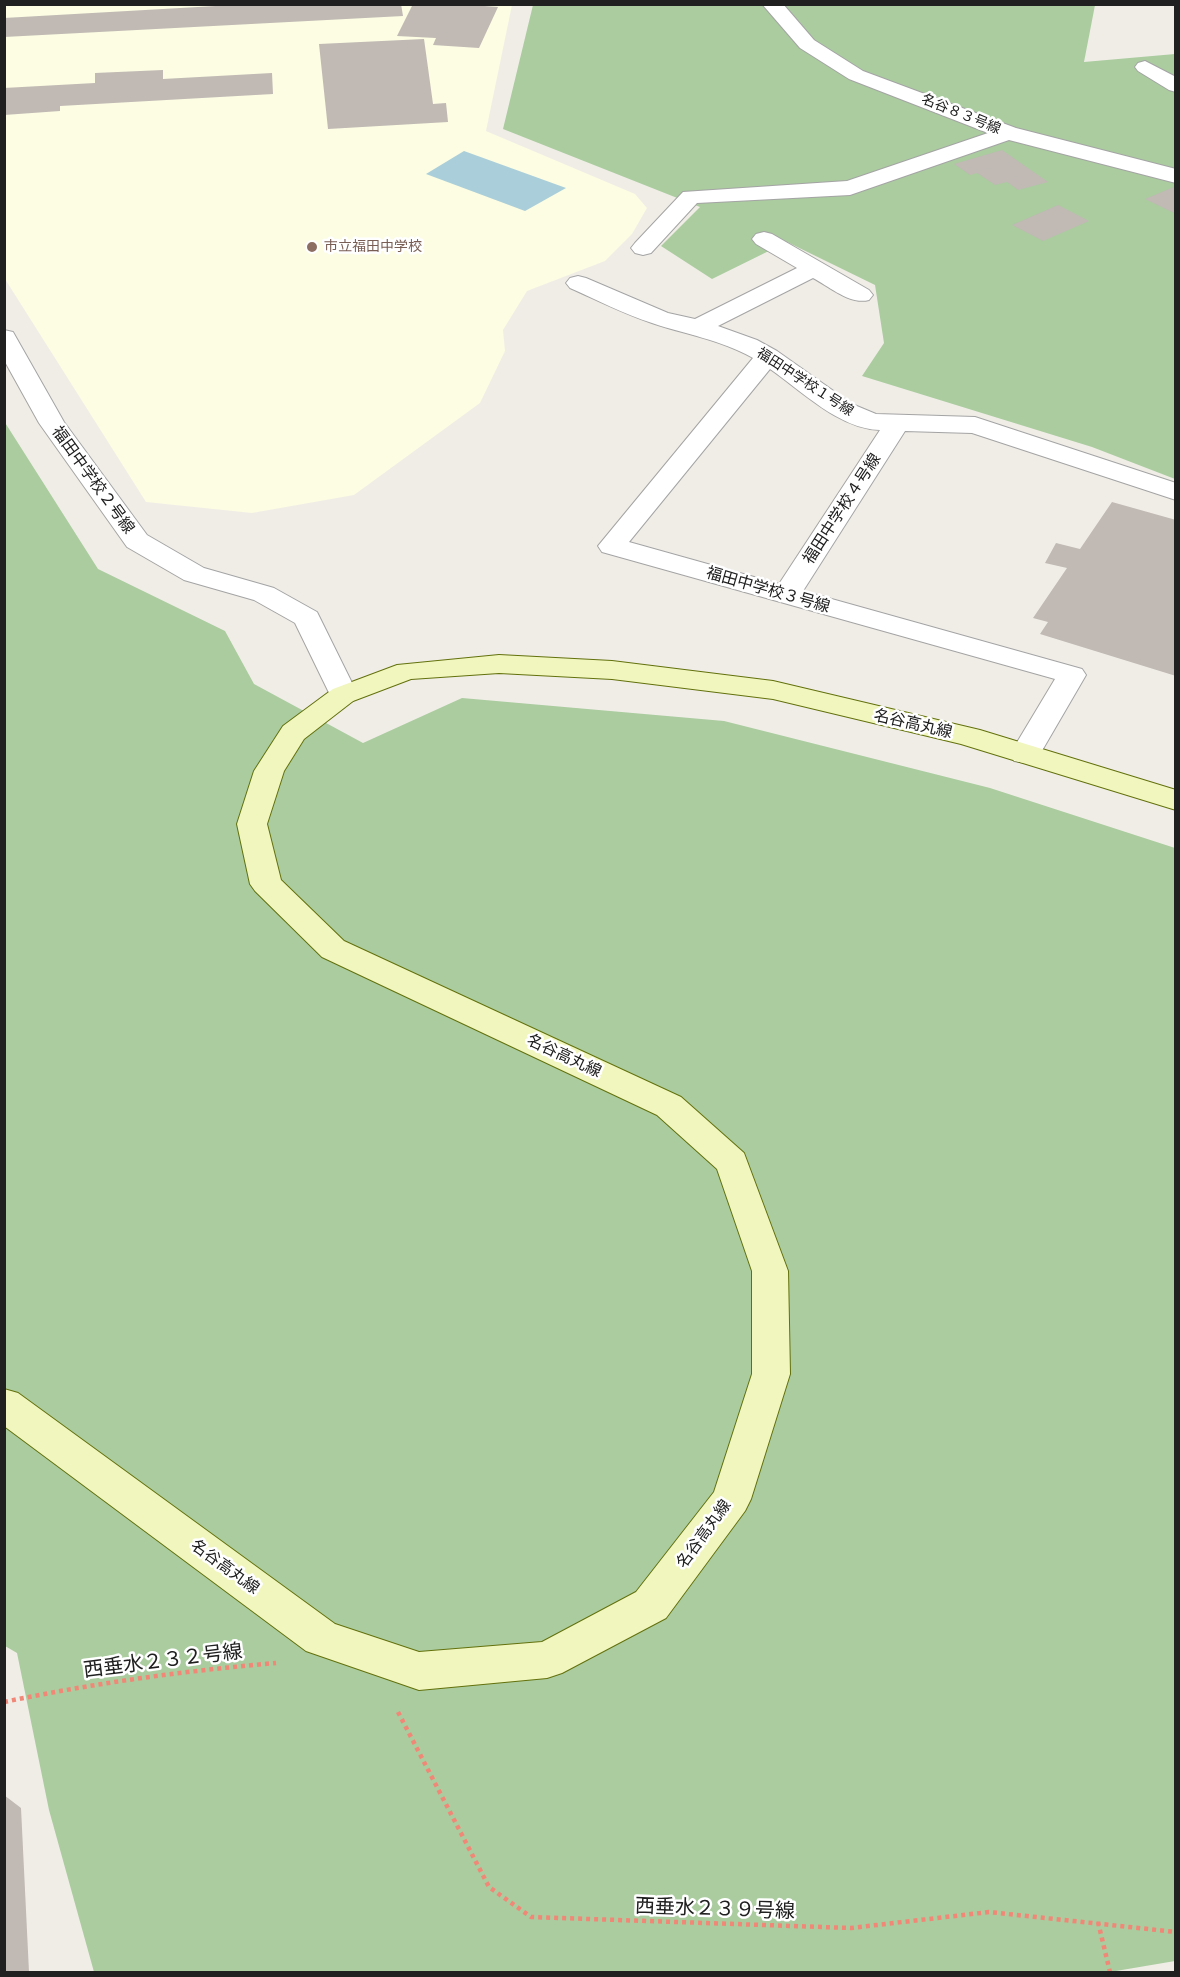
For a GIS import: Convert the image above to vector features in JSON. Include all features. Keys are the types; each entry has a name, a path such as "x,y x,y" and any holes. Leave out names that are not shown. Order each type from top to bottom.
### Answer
{"street":[{"name":"名谷８３号線","path":"772,4 807,44 856,75 1008,133 1176,176"},
{"path":"1145,67 1176,86"},
{"path":"643,248 691,197 850,188 1008,133"},
{"path":"764,239 861,295"},
{"path":"698,327 814,268"},
{"name":"福田中学校１号線","path":"578,283 660,318 698,327 748,345 768,356 843,409 872,422 975,425 1176,492"},
{"name":"福田中学校２号線","path":"4,338 52,423 137,541 194,574 264,594 307,618 343,695"},
{"name":"福田中学校３号線","path":"768,356 612,546 1072,675 1025,754"},
{"name":"福田中学校４号線","path":"786,595 897,423"},
{"name":"名谷高丸線","path":"4,1404 321,1638 418,1671 547,1660 651,1605 731,1498 771,1374 770,1271 732,1162 669,1106 333,949 266,884 252,824 269,771 293,734 343,695 407,671 499,664 612,670 772,690 969,737 1176,800"}],"path":[{"name":"西垂水２３２号線","path":"4,1702 56,1691 180,1671 275,1663 321,1638"},
{"name":"西垂水２３９号線","path":"395,1708 489,1887 531,1917 851,1928 989,1912 1176,1932"},
{"path":"1098,1922 1110,1972"}],"shaded area":[{"name":"市立福田中学校","path":"5,5 512,5 486,131 635,194 647,208 632,234 605,261 527,291 503,330 505,351 480,403 354,495 252,513 146,502 5,279"}],"green space":[{"path":"533,5 1095,5 1084,62 1175,54 1175,479 1092,447 862,376 884,343 875,285 787,242 712,279 661,246 700,207 503,129"},
{"path":"4,421 98,569 225,631 254,684 363,743 462,698 724,721 990,788 1175,848 1175,1961 1110,1972 94,1972 49,1810 17,1653 5,1646"}],"water":[{"path":"464,151 566,188 525,211 426,174"}],"building":[{"path":"251,4 401,4 403,16 4,37 4,18"},
{"path":"413,4 498,7 479,48 433,45 436,38 397,36"},
{"path":"424,39 433,104 446,103 448,122 328,129 319,44"},
{"path":"163,70 163,79 272,73 273,94 60,106 60,111 4,115 4,88 95,83 95,73"},
{"path":"1002,150 1048,182 1018,190 1007,182 995,185 977,173 970,175 954,164"},
{"path":"1176,186 1176,214 1145,199"},
{"path":"1058,205 1089,221 1043,241 1012,225"},
{"path":"1112,502 1176,520 1176,676 1040,634 1048,622 1033,618 1067,568 1045,563 1056,543 1080,549"},
{"path":"4,1795 21,1808 29,1972 4,1972"}],"place":[{"name":"市立福田中学校","path":"312,247"}]}
